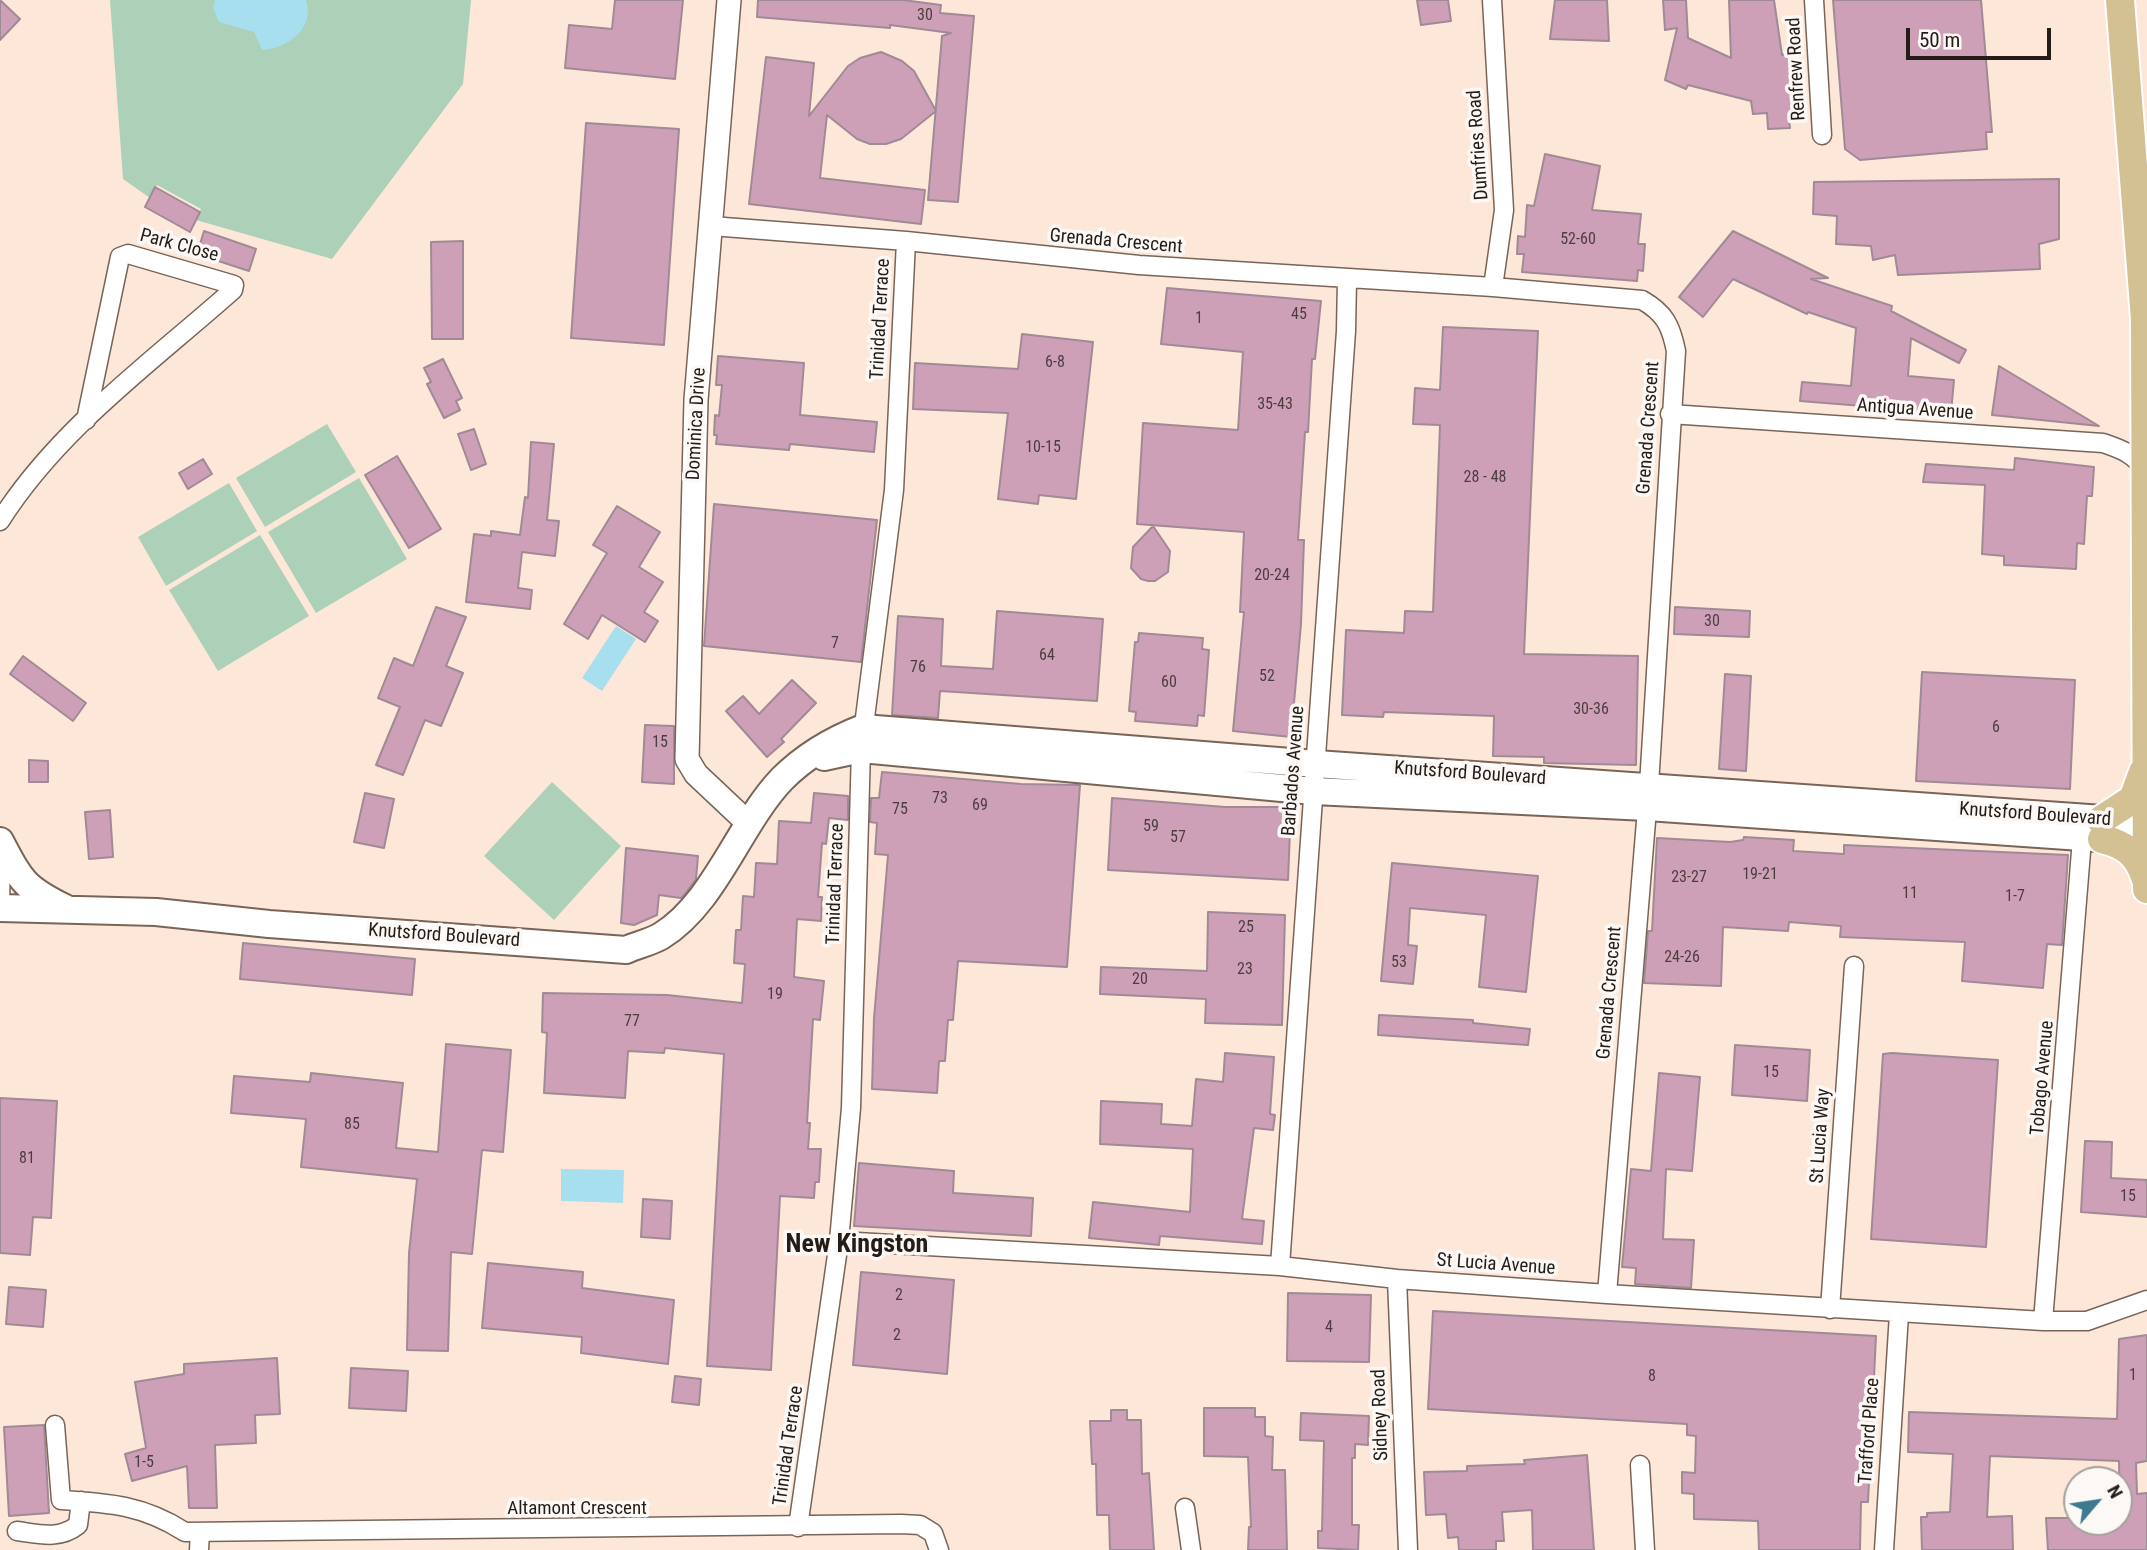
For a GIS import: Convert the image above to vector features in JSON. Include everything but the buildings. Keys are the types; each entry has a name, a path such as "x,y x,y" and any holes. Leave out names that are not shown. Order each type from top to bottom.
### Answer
{"main road":[{"path":"2120,0 2146,318 2147,888"},
{"name":"Knutsford Boulevard","path":"862,738 1314,791 1648,796"},
{"name":"Knutsford Boulevard","path":"0,908 156,912 269,924 626,950 662,936 697,904 748,823 782,779 818,748 862,738 1316,764 1648,796 2095,833 2146,831"},
{"path":"2147,749 2133,799 2095,833 2126,847 2136,857 2147,888"},
{"path":"0,842 20,879 36,893 72,911"}],"street":[{"name":"Dominica Drive","path":"729,0 696,400 687,759 696,774 748,823"},
{"name":"Dumfries Road","path":"1492,0 1504,210 1493,287"},
{"name":"Renfrew Road","path":"1814,0 1822,135"},
{"name":"Grenada Crescent","path":"711,226 906,241 1139,265 1493,287 1642,300 1658,309 1671,326 1676,351 1648,796 1607,1294"},
{"name":"Trinidad Terrace","path":"798,1527 839,1241 851,1108 862,738 893,502 906,241"},
{"name":"Park Close","path":"0,521 18,493 86,420 233,290 234,285 128,254 120,257 86,420"},
{"name":"Barbados Avenue","path":"1280,1266 1346,331 1347,279"},
{"name":"Antigua Avenue","path":"1670,414 2102,443 2123,450 2139,461 2146,471"},
{"name":"Tobago Avenue","path":"2043,1321 2095,833"},
{"path":"0,842 0,908"},
{"name":"St Lucia Way","path":"1830,1309 1854,966"},
{"name":"St Lucia Avenue","path":"839,1241 1280,1266 1397,1279 1899,1314 2043,1321 2087,1321 2147,1300"},
{"name":"Sidney Road","path":"1397,1279 1408,1550"},
{"name":"Trafford Place","path":"1884,1550 1899,1314"},
{"path":"17,1531 51,1536 68,1534 78,1525 81,1501 61,1500 55,1425"},
{"path":"1640,1465 1645,1550"},
{"name":"Altamont Crescent","path":"81,1501 132,1506 159,1515 199,1541 920,1525 933,1532 939,1550"},
{"path":"1185,1508 1191,1550"}],"green space":[{"path":"110,0 471,0 463,84 332,259 196,220 201,209 157,185 150,198 123,179"},
{"path":"327,424 356,472 265,527 236,478"},
{"path":"359,478 407,559 316,613 268,532"},
{"path":"229,483 257,531 166,586 138,537"},
{"path":"260,535 309,616 218,671 169,590"},
{"path":"552,782 621,846 554,920 484,856"}],"water":[{"path":"215,0 306,0 307,20 290,41 262,50 254,32 219,22 213,8"},
{"path":"616,626 636,639 602,691 582,678"},
{"path":"561,1169 624,1170 623,1203 561,1201"}],"district":[{"name":"New Kingston","path":"857,1245"}]}
